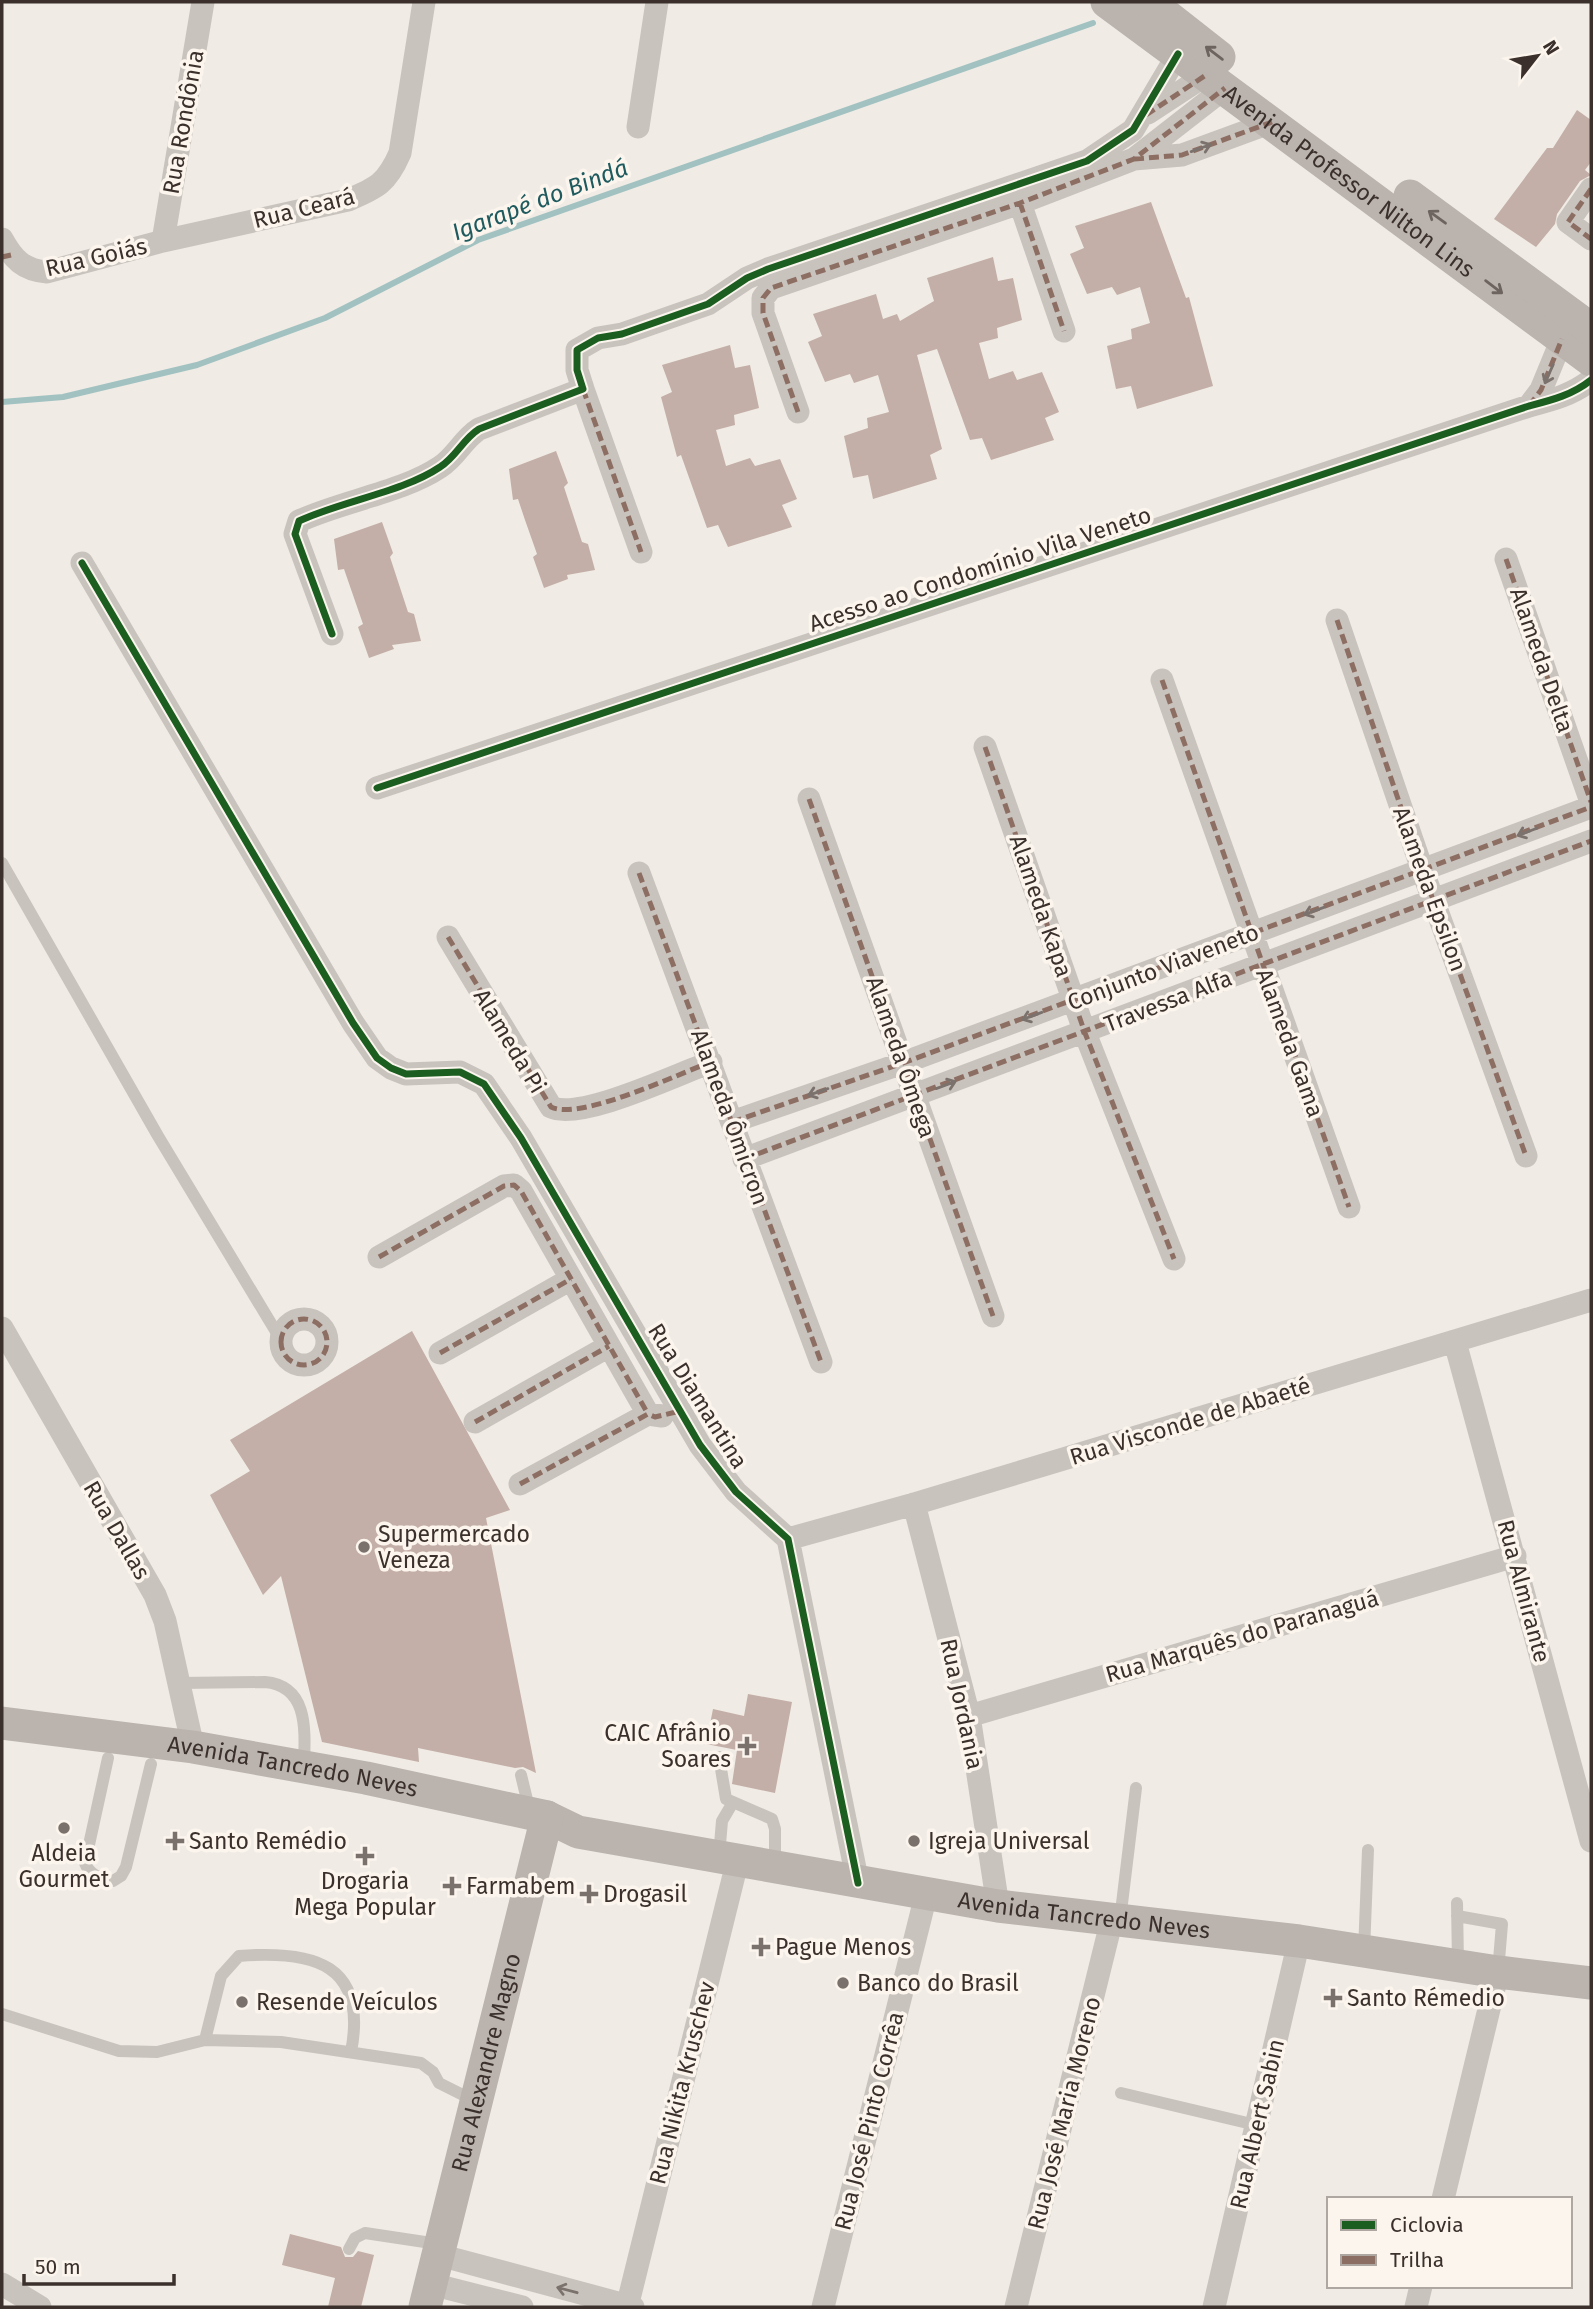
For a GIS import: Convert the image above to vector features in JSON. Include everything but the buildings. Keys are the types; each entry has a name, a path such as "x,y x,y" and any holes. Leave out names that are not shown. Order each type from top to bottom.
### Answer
{"main road":[{"name":"Avenida Professor Nilton Lins","path":"1107,2 1152,14 1577,334 1591,360"},
{"name":"Avenida Professor Nilton Lins","path":"1152,14 1178,54 1577,334"},
{"name":"Avenida Tancredo Neves","path":"2,1723 193,1747 303,1767 578,1832 926,1895 998,1906 1299,1941 1498,1972 1591,1983"},
{"name":"Avenida Tancredo Neves","path":"2,1743 540,1823"},
{"name":"Rua Alexandre Magno","path":"434,2273 477,2101 540,1823"}],"street":[{"name":"Rua Rondônia","path":"163,241 203,2"},
{"name":"Rua Ceará","path":"163,241 348,200 373,189 390,176 400,153 424,2"},
{"path":"638,127 657,2"},
{"path":"641,552 583,389 577,350 598,338 622,334 708,304 747,278 768,269 1087,161 1133,130 1178,54"},
{"path":"1143,117 1215,81"},
{"path":"1134,159 1215,81"},
{"path":"798,412 763,313 763,299 771,288 1020,203 1134,159 1182,155 1272,122"},
{"path":"1591,189 1568,222 1591,239"},
{"path":"1020,203 1064,331"},
{"name":"Rua Goiás","path":"5,250 19,264 34,271 47,272 163,241"},
{"path":"1529,405 1577,334"},
{"name":"Acesso ao Condomínio Vila Veneto","path":"377,788 1529,405 1576,392 1591,380"},
{"path":"332,634 295,534 299,522 325,509 416,479 441,467 465,440 479,429 583,389"},
{"name":"Alameda Delta","path":"1506,559 1591,802"},
{"name":"Rua Diamantina","path":"82,563 353,1023 377,1058 406,1074 460,1072 471,1075 484,1084 521,1138 700,1445 736,1492 788,1539"},
{"name":"Alameda Epsilon","path":"1337,620 1423,872 1526,1156"},
{"name":"Alameda Gama","path":"1162,680 1349,1207"},
{"name":"Alameda Kapa","path":"985,747 1085,1033 1174,1259"},
{"name":"Alameda Ômega","path":"809,799 993,1316"},
{"name":"Conjunto Viaveneto","path":"732,1122 1074,1001 1591,807"},
{"name":"Travessa Alfa","path":"744,1159 1591,841"},
{"name":"Alameda Ômicron","path":"639,873 821,1362"},
{"name":"Alameda Pi","path":"448,937 551,1107 556,1110 588,1108 711,1062"},
{"path":"379,1257 504,1186 514,1185 521,1191 648,1414"},
{"path":"439,1353 571,1279"},
{"name":"Rua Visconde de Abaeté","path":"788,1539 914,1504 1591,1300"},
{"name":"Rua Dallas","path":"2,1328 151,1587 164,1621 193,1747"},
{"name":"Rua Almirante","path":"1455,1342 1591,1841"},
{"path":"475,1422 609,1346"},
{"path":"520,1483 648,1414 662,1416 680,1410"},
{"name":"Rua Jordania","path":"914,1504 969,1716 998,1906"},
{"path":"788,1539 858,1883"},
{"name":"Rua Marquês do Paranaguá","path":"969,1716 1515,1556"},
{"name":"Rua Nikita Kruschev","path":"629,2307 729,1858"},
{"name":"Rua José Pinto Corrêa","path":"823,2307 926,1895"},
{"name":"Rua José Maria Moreno","path":"1016,2307 1116,1920"},
{"name":"Rua Albert Sabin","path":"1214,2307 1299,1941"},
{"path":"1443,2197 1498,1972"},
{"path":"434,2273 629,2307"},
{"path":"434,2273 522,2307"},
{"path":"2,2284 40,2307"},
{"path":"1416,2307 1421,2288"}],"lane":[{"path":"2,863 158,1136 281,1340"},
{"path":"178,1683 276,1683 293,1693 305,1726 303,1767"},
{"path":"719,1757 726,1799 732,1804 772,1819 775,1829 775,1866"},
{"path":"108,1758 85,1863 88,1871 97,1877 113,1881 121,1876 127,1867 151,1764"},
{"path":"521,1774 540,1823"},
{"path":"1116,1920 1136,1788"},
{"path":"729,1858 722,1821 732,1804"},
{"path":"1364,1951 1368,1850"},
{"path":"1458,1964 1457,1909 1502,1924 1498,1972"},
{"path":"205,2040 221,1976 239,1956 281,1952 335,1969 347,1986 357,2022 351,2052"},
{"path":"2,2014 119,2052 157,2052 205,2040 281,2042 421,2063 433,2073 439,2084 477,2101"},
{"path":"1121,2093 1256,2125"},
{"path":"349,2249 355,2238 365,2232 434,2273"}],"waterway":[{"name":"Igarapé do Bindá","path":"2,402 63,397 197,365 325,318 478,240 1093,23"}],"marked path":[{"path":"1146,115 1206,75"},
{"path":"798,412 763,313 763,298 771,288 1020,203 1134,159 1225,88"},
{"path":"1134,159 1182,155 1272,122"},
{"path":"1591,189 1568,222 1591,239"},
{"path":"1020,203 1064,331"},
{"path":"2,257 11,255"},
{"path":"1529,406 1541,390 1562,339"},
{"path":"583,389 641,552"},
{"path":"1506,559 1591,802"},
{"path":"1337,620 1423,872 1526,1156"},
{"path":"1162,680 1349,1207"},
{"path":"985,747 1085,1033 1174,1259"},
{"path":"809,799 993,1316"},
{"path":"732,1122 903,1063 1591,807"},
{"path":"744,1159 1591,841"},
{"path":"639,873 821,1362"},
{"path":"448,937 551,1107 565,1110 606,1102 711,1062"},
{"path":"379,1257 504,1186 514,1185 521,1191 648,1414"},
{"path":"440,1353 571,1279"},
{"path":"304,1319 320,1326 327,1342 320,1358 304,1365 288,1358 281,1342 288,1326 304,1319"},
{"path":"475,1422 609,1346"},
{"path":"520,1484 648,1414 655,1417 680,1411"}],"cycle path":[{"path":"332,634 295,534 299,521 425,476 446,463 479,429 583,389 577,370 577,350 598,338 622,334 708,304 747,278 768,269 1087,161 1133,130 1178,54"},
{"path":"377,788 1554,399 1577,390 1591,380"},
{"path":"82,563 353,1023 377,1058 406,1074 460,1072 484,1084 521,1138 700,1445 736,1492 788,1539 858,1883"}],"place":[{"name":"Supermercado Veneza","path":"364,1547"},
{"name":"CAIC Afrânio Soares","path":"747,1746"},
{"name":"Aldeia Gourmet","path":"64,1828"},
{"name":"Santo Remédio","path":"175,1841"},
{"name":"Igreja Universal","path":"914,1841"},
{"name":"Drogaria Mega Popular","path":"365,1856"},
{"name":"Farmabem","path":"452,1886"},
{"name":"Drogasil","path":"589,1894"},
{"name":"Pague Menos","path":"761,1947"},
{"name":"Banco do Brasil","path":"843,1983"},
{"name":"Santo Rémedio","path":"1333,1998"},
{"name":"Resende Veículos","path":"242,2002"}]}
